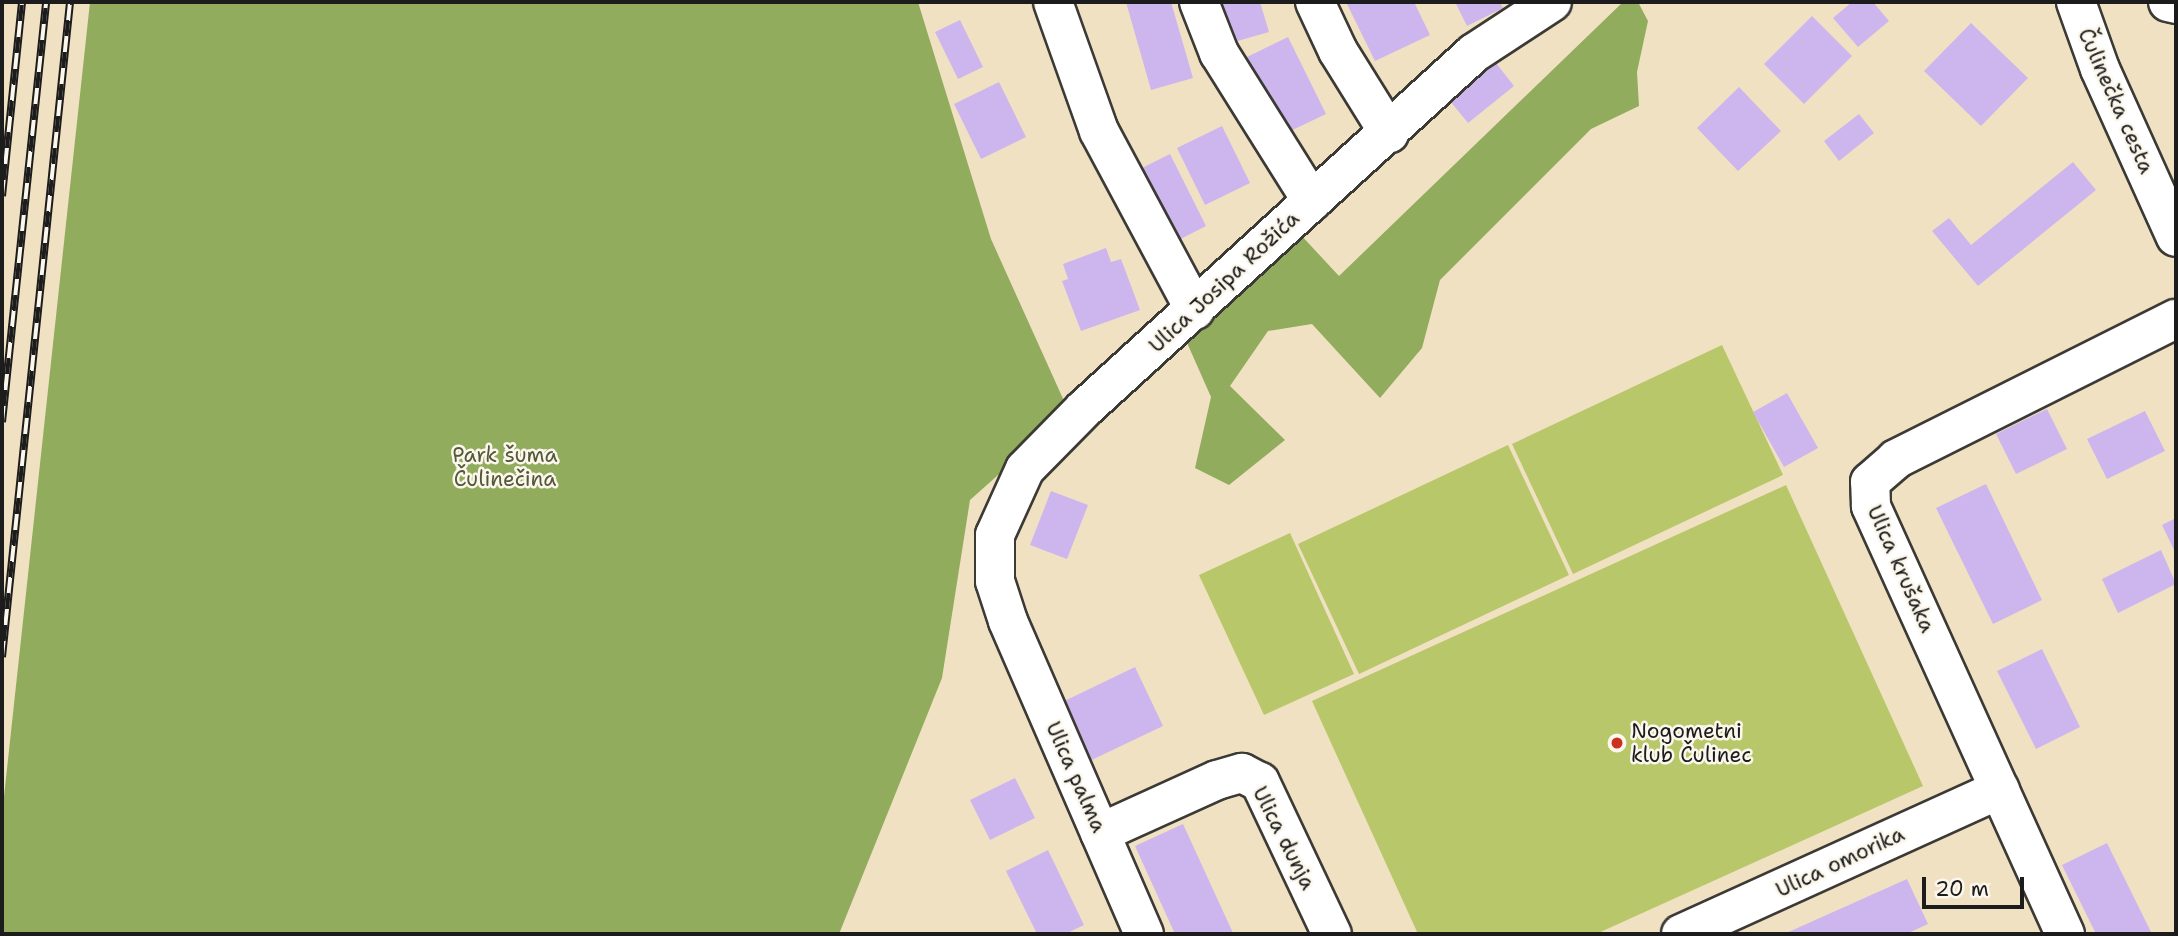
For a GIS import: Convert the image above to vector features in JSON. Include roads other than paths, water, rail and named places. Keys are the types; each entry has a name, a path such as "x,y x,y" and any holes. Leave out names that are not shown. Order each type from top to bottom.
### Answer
{"street":[{"path":"1053,2 1099,131 1195,310"},
{"path":"1199,2 1219,53 1312,201"},
{"path":"1315,2 1338,51 1389,133"},
{"name":"Čulinečka cesta","path":"2076,2 2100,69 2176,237"},
{"path":"2168,2 2176,4"},
{"name":"Ulica Josipa Rožića","path":"1008,621 995,581 995,535 1025,469 1084,409 1474,53 1533,7"},
{"name":"Ulica krušaka","path":"2065,934 1871,506 1870,482 1896,458 2176,319"},
{"name":"Ulica palma","path":"1008,621 1144,934"},
{"name":"Ulica dunja","path":"1100,832 1217,780 1242,773 1260,782 1332,934"},
{"name":"Ulica omorika","path":"1681,934 2000,789"}],"railway":[{"path":"2,196 22,2"},
{"path":"2,422 46,2"},
{"path":"2,657 70,2"}],"place":[{"name":"Nogometni klub Čulinec","path":"1617,743"}],"park label":[{"name":"Park šuma Čulinečina","path":"505,467"}]}
